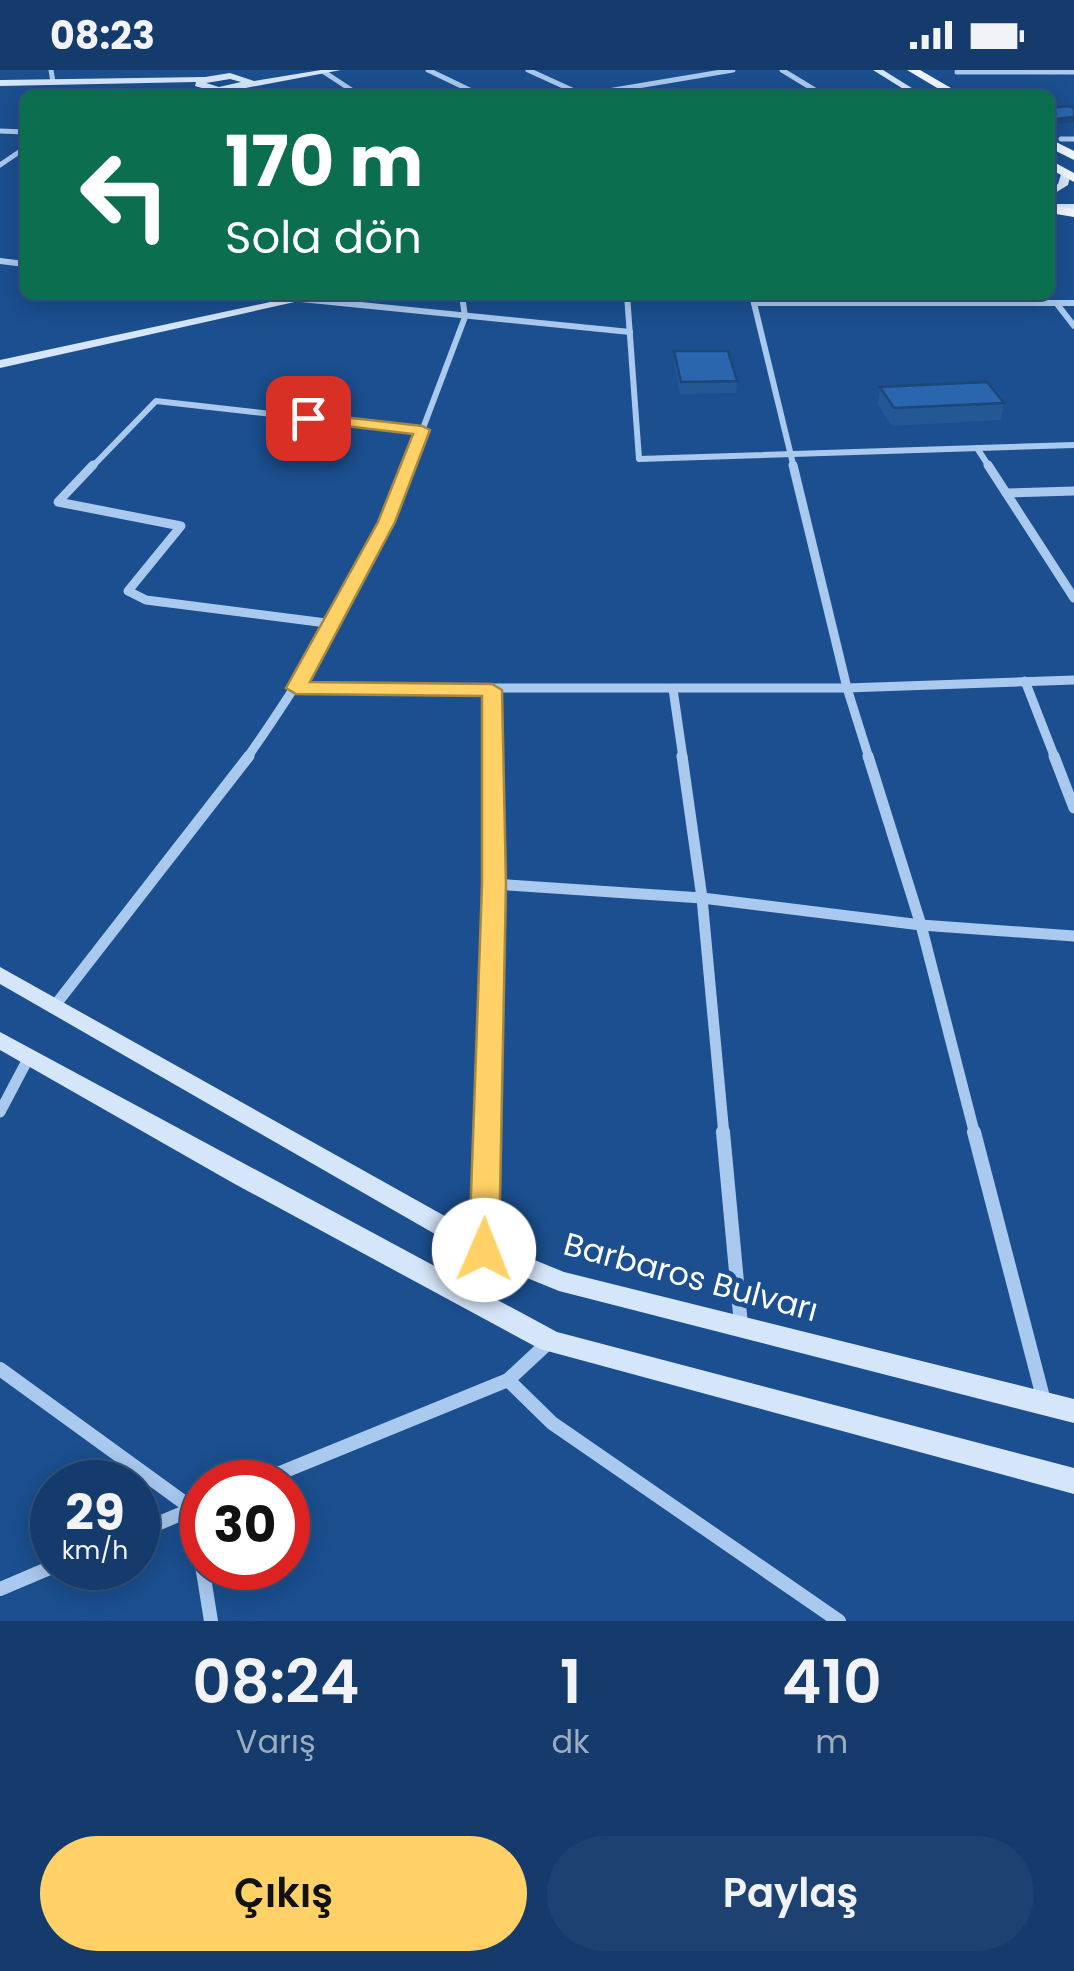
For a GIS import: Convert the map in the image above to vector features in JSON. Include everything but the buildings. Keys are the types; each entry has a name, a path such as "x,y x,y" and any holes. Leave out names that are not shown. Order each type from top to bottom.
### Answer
{"main road":[{"path":"894,70 929,90"},
{"path":"912,70 948,90"},
{"path":"928,70 963,90"},
{"path":"1062,140 1074,156"}],"street":[{"path":"51,70 53,82"},
{"path":"0,86 202,83 232,74 289,70"},
{"path":"0,86 53,82 202,83 248,90 337,70"},
{"path":"428,70 470,90"},
{"path":"528,70 573,90"},
{"path":"614,90 733,70"},
{"path":"782,70 815,90"},
{"path":"877,70 911,90"},
{"path":"324,72 352,90"},
{"path":"956,72 1074,72"},
{"path":"232,74 250,80 248,90"},
{"path":"1055,192 1071,173"},
{"path":"0,350 245,300"},
{"path":"0,364 295,300"},
{"path":"309,300 630,332"},
{"path":"53,1008 221,795 296,688 334,624 387,522 465,318 463,300"},
{"path":"627,300 639,459 1074,444"},
{"path":"753,300 847,688 921,926 1045,1406"},
{"path":"811,300 1074,302"},
{"path":"1037,300 1041,304"},
{"path":"1057,304 1074,326"},
{"path":"334,624 146,600 128,591 181,526 58,502 156,401 422,430"},
{"path":"978,448 1074,598"},
{"path":"1006,493 1074,491"},
{"path":"296,688 847,688 1074,680"},
{"path":"1025,681 1074,808"},
{"path":"673,689 702,898 741,1326"},
{"path":"484,1250 494,884 492,690"},
{"path":"494,884 702,898 921,926 1074,936"},
{"name":"Barbaros Bulvarı","path":"0,974 53,1008 484,1250 559,1281 1074,1411"},
{"path":"0,1040 242,1176 550,1341 1074,1480"},
{"path":"0,1112 29,1057"},
{"path":"310,1461 508,1380 550,1341"},
{"path":"0,1369 180,1494"},
{"path":"508,1380 552,1423 839,1621"},
{"path":"0,1589 30,1577"},
{"path":"207,1590 210,1621"}],"route":[{"path":"308,418 422,430 387,522 311,667 296,688 492,690 494,884 484,1250"}]}
